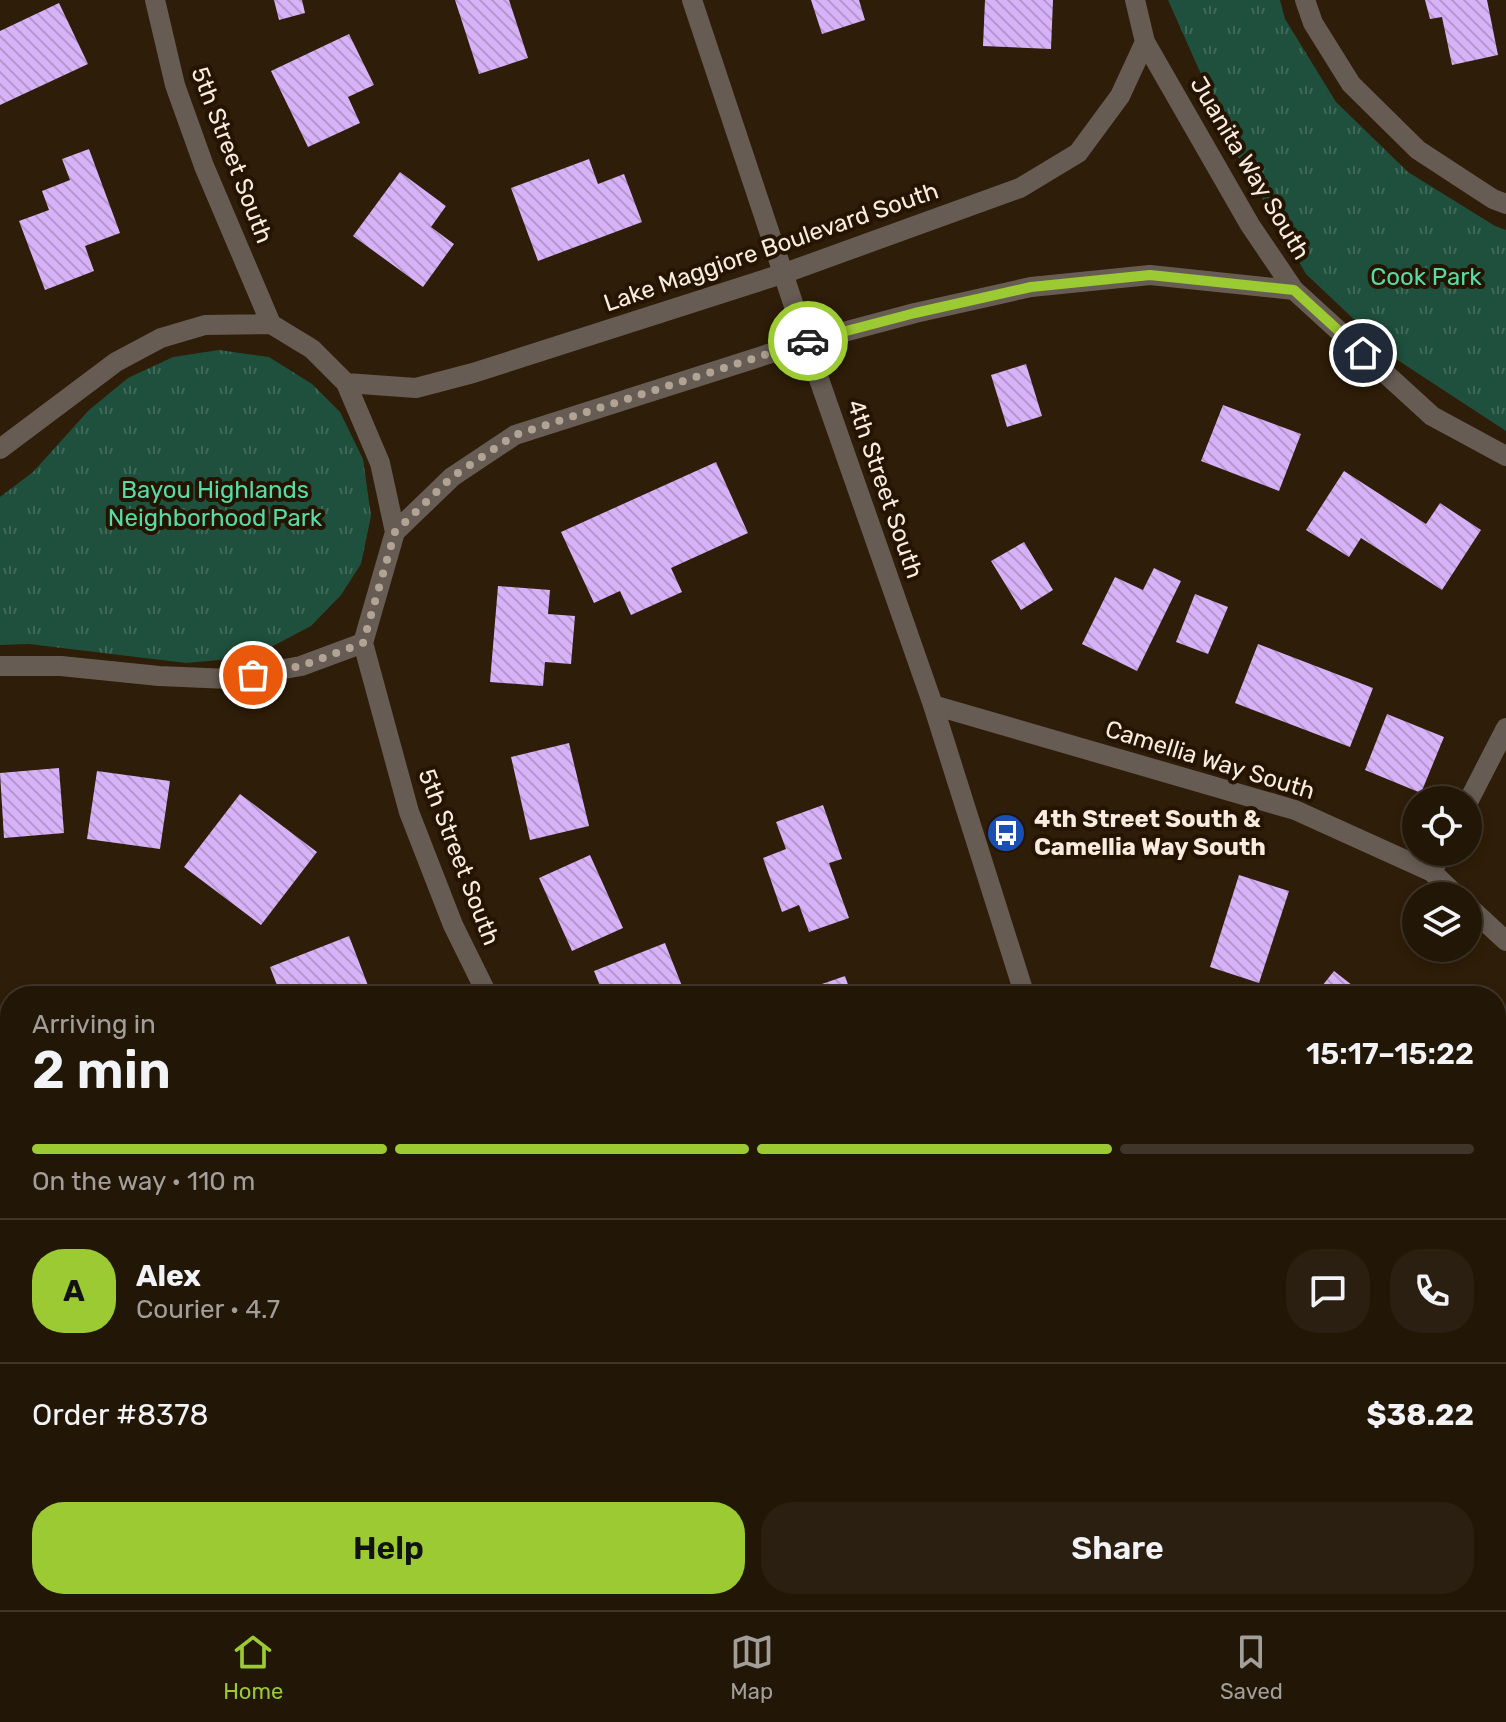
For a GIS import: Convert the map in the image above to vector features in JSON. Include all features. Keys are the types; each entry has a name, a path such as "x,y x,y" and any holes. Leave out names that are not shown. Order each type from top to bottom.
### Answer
{"street":[{"name":"5th Street South","path":"155,0 175,85 204,166 271,324"},
{"name":"4th Street South","path":"692,0 806,342 933,705 1022,986"},
{"name":"Juanita Way South","path":"1135,0 1145,42 1250,225 1294,290 1432,416 1506,456"},
{"path":"1305,0 1313,23 1351,84 1418,150 1493,199 1506,204"},
{"name":"Lake Maggiore Boulevard South","path":"346,383 416,388 473,373 785,273 1020,188 1078,153 1120,96 1145,42"},
{"path":"395,532 452,477 515,435 806,342 1031,287 1150,275 1294,290"},
{"path":"0,449 116,362 161,338 205,325 271,324 312,349 346,383 380,463 395,532 363,643 301,666 229,679 159,676 61,666 0,666"},
{"name":"5th Street South","path":"363,643 409,812 453,925 483,986"},
{"name":"Camellia Way South","path":"933,705 1295,810 1432,872 1442,882"},
{"path":"1476,786 1506,728"},
{"path":"1432,872 1435,866"},
{"path":"1482,919 1506,941"}],"green space":[{"name":"Cook Park","path":"1168,0 1280,0 1285,19 1336,102 1408,172 1506,230 1506,431 1396,359 1306,274 1238,157"},
{"name":"Bayou Highlands Neighborhood Park","path":"219,350 269,357 312,384 340,412 363,459 371,516 361,564 341,595 311,626 273,646 230,659 186,663 29,644 0,645 0,497 33,472 89,410 128,378 173,357"}],"building":[{"path":"274,0 302,0 305,13 279,20"},
{"path":"455,0 509,0 528,58 479,74"},
{"path":"811,0 859,0 865,20 822,34"},
{"path":"985,0 1053,0 1051,49 983,46"},
{"path":"1425,0 1487,0 1498,55 1452,65 1442,17 1430,19"},
{"path":"59,3 88,64 0,105 0,31"},
{"path":"349,34 374,85 348,97 360,123 308,147 271,71"},
{"path":"89,149 120,233 85,246 94,271 45,290 19,221 49,210 42,191 70,180 62,159"},
{"path":"589,159 598,184 624,174 642,222 538,261 511,188"},
{"path":"400,172 446,206 431,227 454,244 423,287 353,236"},
{"path":"1026,364 1042,416 1007,427 991,375"},
{"path":"1223,405 1301,434 1279,491 1201,461"},
{"path":"716,462 748,533 671,568 682,592 631,615 620,591 594,603 561,532"},
{"path":"1344,471 1426,524 1440,503 1481,530 1442,590 1361,538 1349,557 1306,530"},
{"path":"1024,542 1053,590 1021,610 991,561"},
{"path":"1154,568 1181,581 1137,671 1082,644 1115,577 1143,590"},
{"path":"498,586 550,590 548,614 575,616 571,664 545,662 543,686 490,682"},
{"path":"1195,594 1228,607 1208,654 1176,642"},
{"path":"1258,644 1373,688 1350,747 1235,703"},
{"path":"1387,714 1444,737 1424,786 1404,786 1365,770"},
{"path":"569,743 589,826 530,840 511,757"},
{"path":"59,768 64,833 4,838 0,773"},
{"path":"97,771 170,781 160,849 87,839"},
{"path":"240,794 317,852 261,925 184,867"},
{"path":"823,805 842,859 829,863 849,918 809,932 799,905 782,912 763,858 786,849 776,822"},
{"path":"590,855 623,928 572,951 539,878"},
{"path":"1239,875 1289,891 1259,983 1210,967"},
{"path":"349,936 368,986 277,986 270,967"},
{"path":"665,943 682,986 600,986 594,971"},
{"path":"1334,971 1353,986 1322,986"},
{"path":"845,976 848,986 816,986"}],"way so far":[{"path":"253,675 301,666 363,643 395,532 452,477 515,435 808,341"}],"place":[{"name":"4th Street South & Camellia Way South","path":"1006,833"}],"route":[{"path":"808,341 1031,287 1150,275 1294,290 1363,353"}]}
